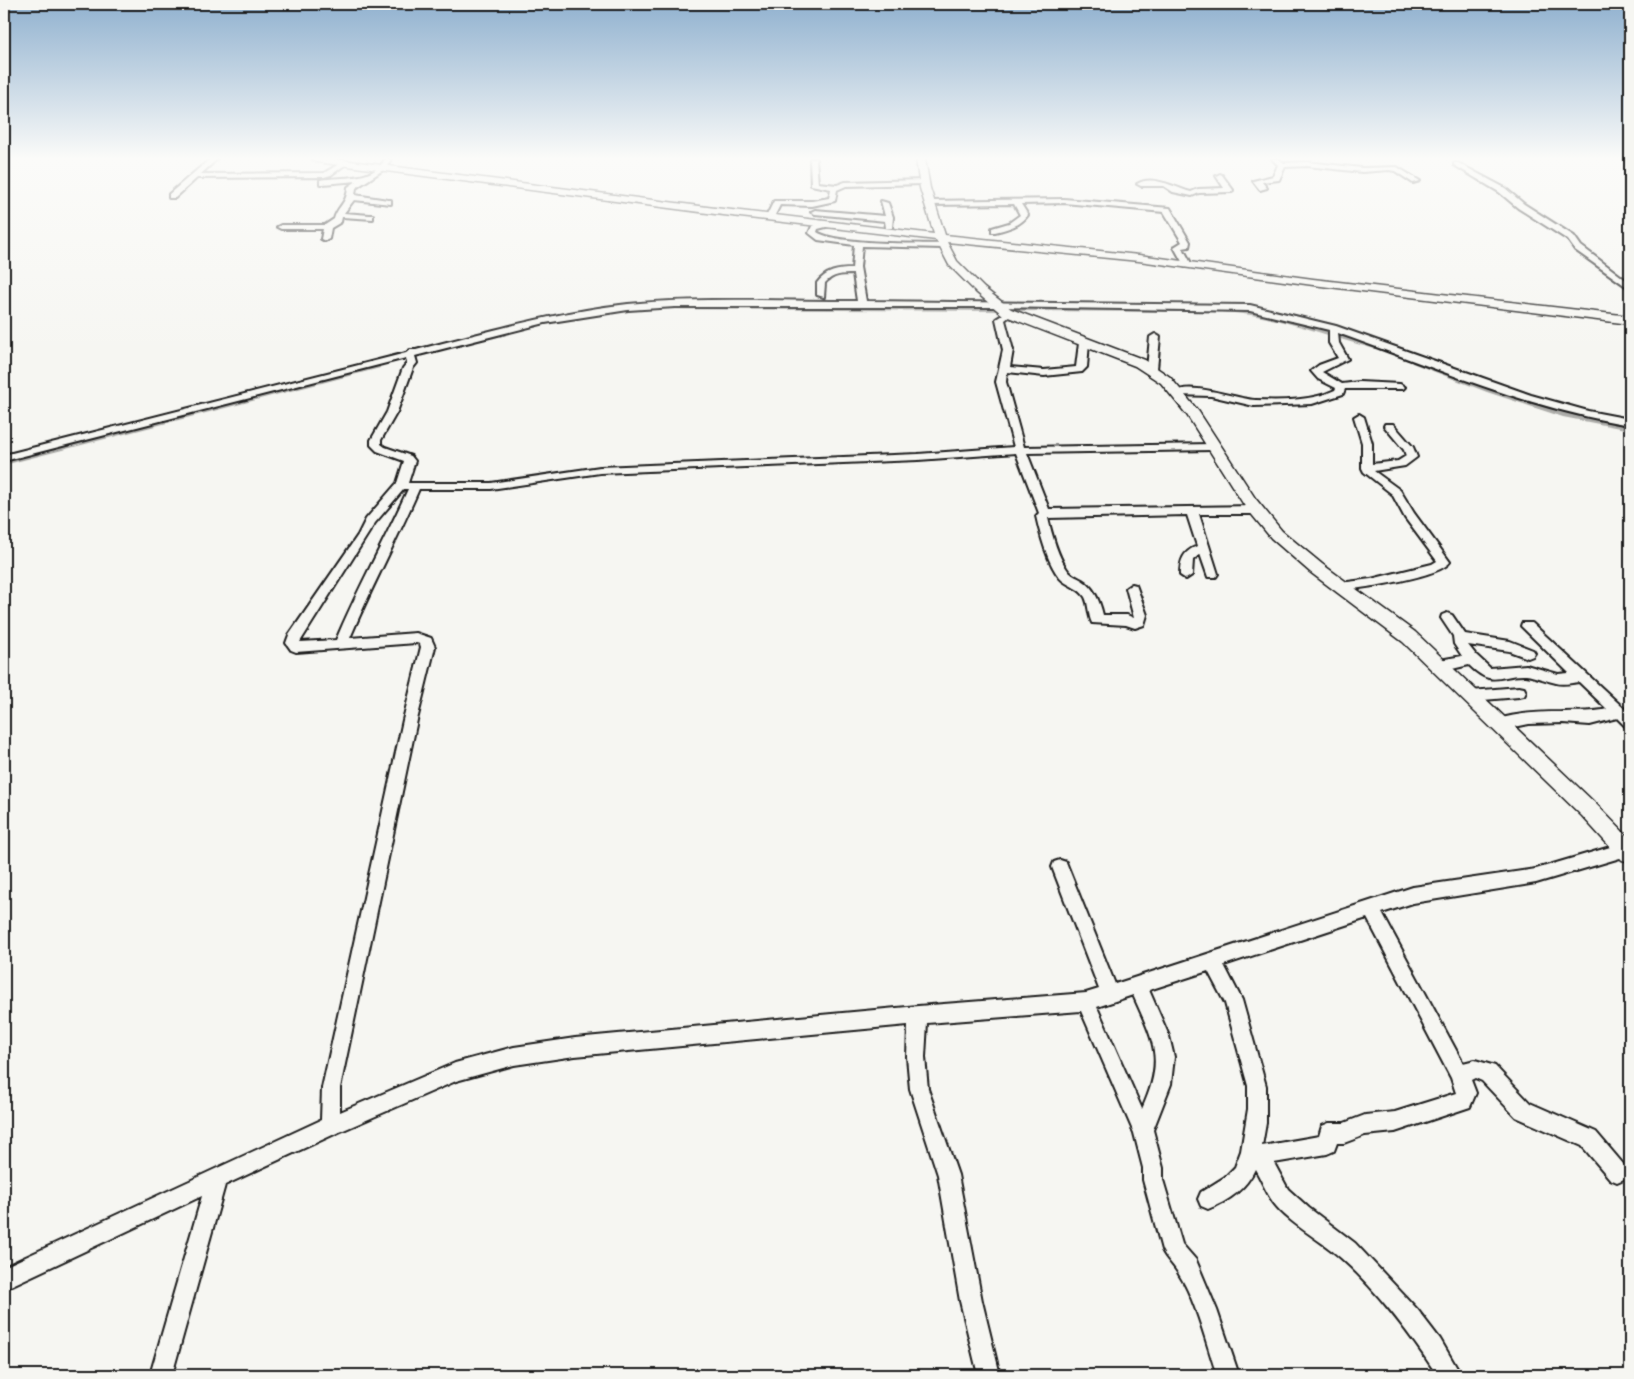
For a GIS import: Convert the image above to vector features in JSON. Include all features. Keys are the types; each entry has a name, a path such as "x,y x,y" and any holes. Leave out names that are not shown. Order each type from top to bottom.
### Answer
{"street":[{"path":"281,226 327,227 333,223"},
{"path":"822,223 889,225"},
{"path":"880,223 941,241"},
{"path":"935,223 946,254 960,271 1004,309 1152,369 1170,382 1179,393 1236,483 1256,510 1287,544 1389,620 1471,696 1629,851"},
{"path":"995,230 1013,223"},
{"path":"1179,223 1186,245 1178,247 1188,265"},
{"path":"1549,223 1571,238 1578,248 1630,287"},
{"path":"827,224 815,228 813,233 821,238 858,243 941,241 1188,265 1630,320"},
{"path":"324,239 327,227"},
{"path":"858,243 856,262 862,305"},
{"path":"821,295 821,282 826,276 857,272"},
{"path":"4,458 412,357 545,320 628,307 675,304 862,305 1004,309 1235,307 1281,314 1527,397 1587,414 1630,422"},
{"path":"1004,309 1000,319 1008,350 1006,369 1001,375 1001,382 1020,450 1044,514 1042,516 1043,520 1061,570 1068,578 1083,587 1093,599 1096,606 1097,620 1139,622 1141,615 1132,588"},
{"path":"1333,332 1343,359 1322,367 1316,372 1321,377 1341,386 1359,384 1400,386"},
{"path":"1152,369 1155,337"},
{"path":"1006,369 1044,373 1079,370 1082,367 1084,343"},
{"path":"342,644 362,594 390,544 408,485 410,461 407,458 380,449 376,445 376,440 392,412 412,357"},
{"path":"1179,393 1211,393 1247,402 1294,402 1329,397 1340,392 1341,386"},
{"path":"1344,586 1371,583 1436,567 1444,562 1409,514 1396,492 1372,476 1367,468 1367,443 1359,417"},
{"path":"1367,468 1401,464 1412,457 1409,449 1389,426"},
{"path":"322,1130 330,1109 331,1088 406,739 428,647 426,641 416,638 304,647 296,646 293,643 294,638 363,536 370,522 408,485 509,484 600,470 934,456 1020,450 1213,447"},
{"path":"1044,514 1118,511 1192,512 1256,510"},
{"path":"1192,512 1212,574"},
{"path":"1186,575 1186,560 1188,556 1204,547"},
{"path":"1447,618 1460,638 1460,644 1471,659 1482,670 1490,674 1526,670 1558,679 1582,677"},
{"path":"1527,626 1625,717"},
{"path":"1460,638 1488,644 1510,646 1528,653"},
{"path":"1439,666 1471,659"},
{"path":"1471,696 1519,692"},
{"path":"1500,724 1529,718 1562,717 1590,719 1625,717"},
{"path":"4,1278 322,1130 455,1072 514,1056 575,1046 1086,1002 1371,908 1434,891 1544,874 1629,851"},
{"path":"1060,866 1110,994"},
{"path":"1254,1157 1327,1144 1328,1134 1344,1133 1365,1125 1395,1122 1463,1100 1466,1093 1459,1074 1371,908"},
{"path":"1208,1198 1235,1182 1254,1157 1258,1100 1257,1086 1233,1000 1212,961"},
{"path":"1137,986 1160,1038 1165,1060 1162,1082 1143,1130"},
{"path":"1086,1002 1143,1130 1173,1250 1188,1268 1206,1310 1228,1375"},
{"path":"918,1015 916,1057 919,1089 948,1175 971,1301 989,1375"},
{"path":"1459,1074 1475,1069 1488,1073 1523,1110 1590,1139 1617,1172"},
{"path":"1254,1157 1281,1196 1302,1215 1348,1250 1365,1267 1414,1324 1450,1375"},
{"path":"161,1375 217,1179"}],"waterway":[{"path":"652,307 1177,310"},
{"path":"1222,310 1280,317 1375,346"},
{"path":"1415,361 1490,390 1566,415 1630,427"},
{"path":"4,462 377,366"}]}
